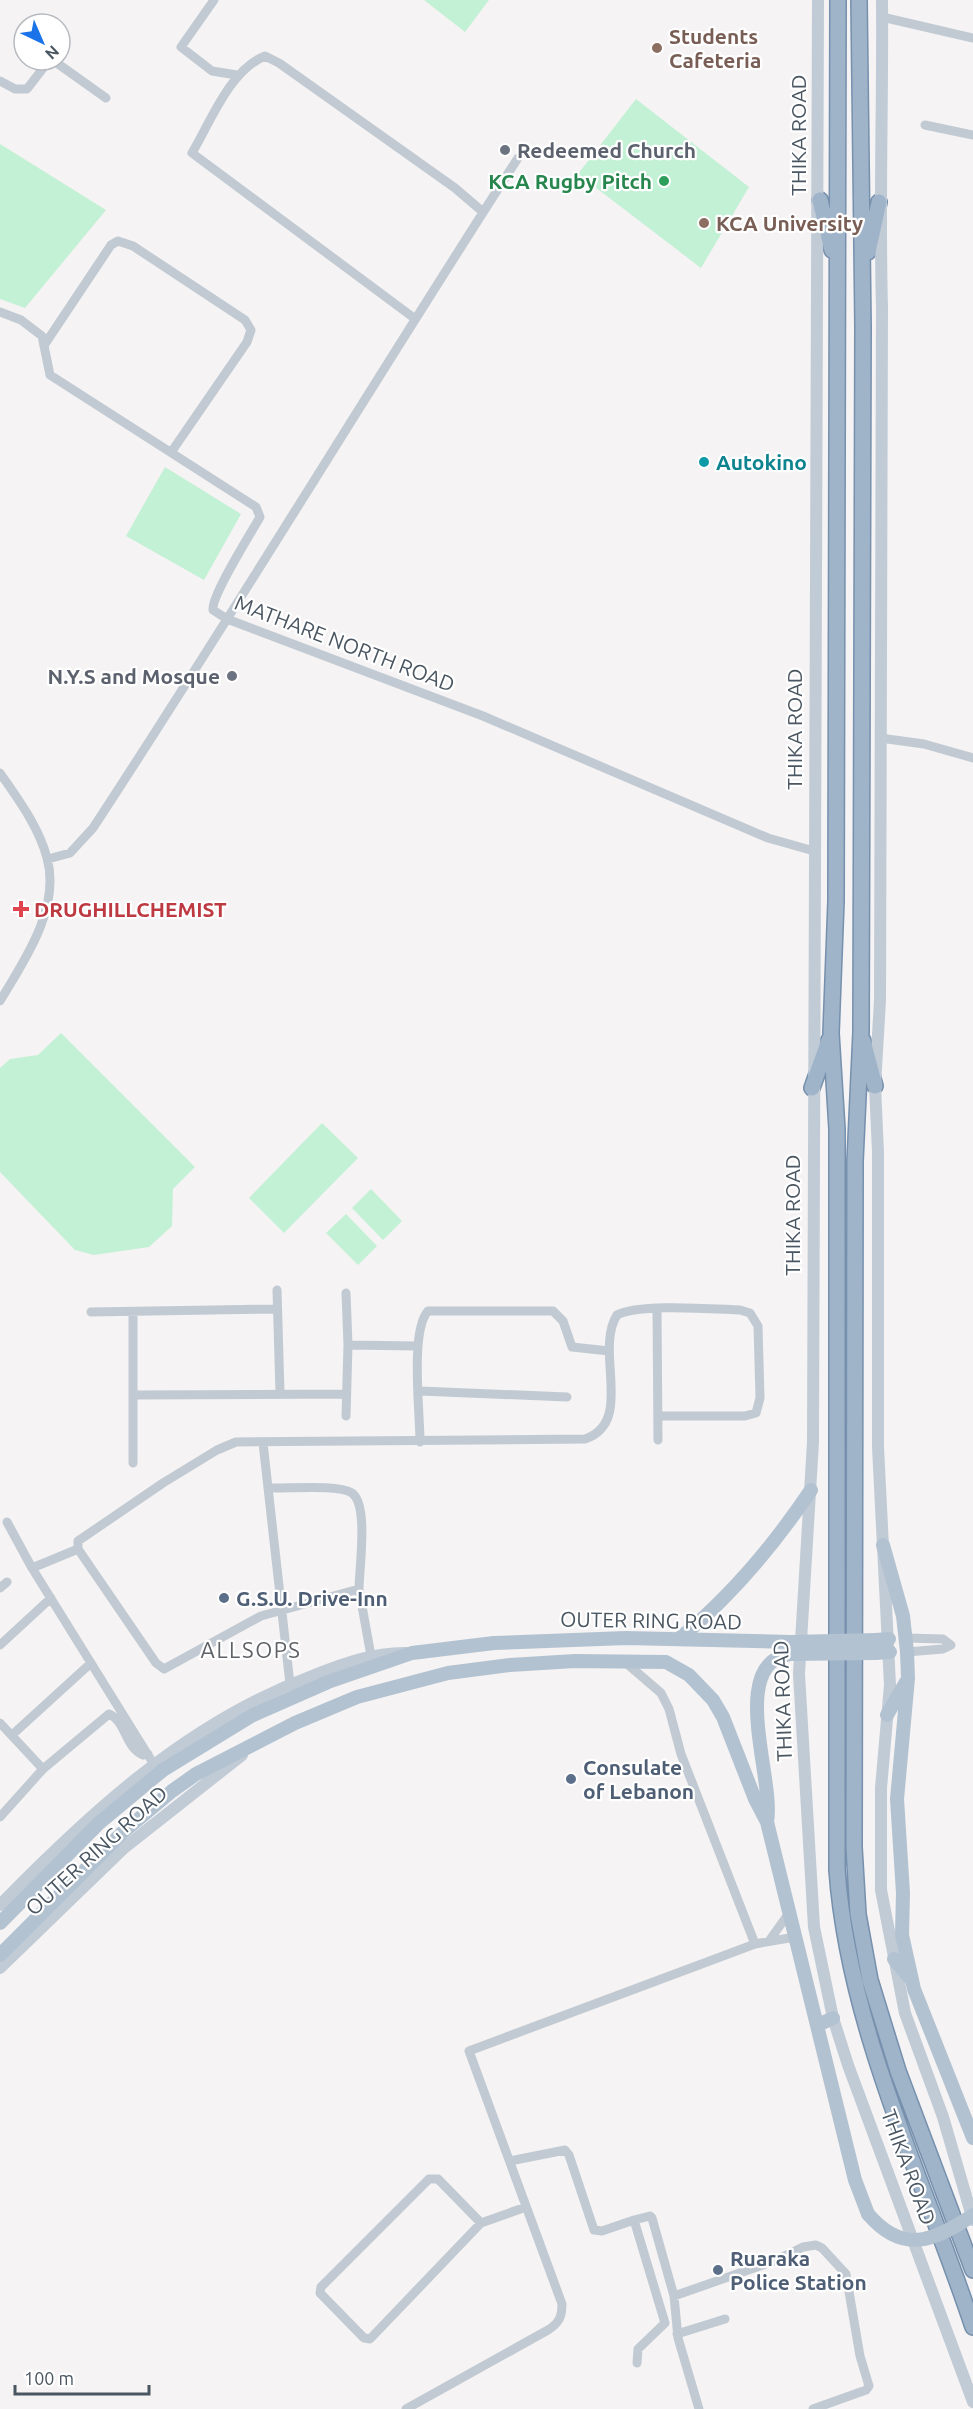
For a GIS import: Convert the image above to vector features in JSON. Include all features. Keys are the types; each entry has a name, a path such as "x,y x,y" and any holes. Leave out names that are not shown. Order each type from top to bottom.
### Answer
{"highway":[{"name":"THIKA ROAD","path":"838,0 836,901 831,1033 837,1129 836,1816 842,1929 863,2020 878,2066 973,2327"},
{"name":"THIKA ROAD","path":"859,0 863,278 861,1032 855,1161 854,1847 858,1914 870,1980 892,2051 973,2270"},
{"path":"819,200 837,270"},
{"path":"863,278 879,202"},
{"path":"861,1032 875,1086"},
{"path":"812,1088 831,1033"}],"main road":[{"name":"THIKA ROAD","path":"818,0 819,200 811,1490 800,1674 814,1927 833,2018 973,2402"},
{"name":"THIKA ROAD","path":"882,0 884,76 879,202 882,307 880,1000 875,1086 879,1164 878,1447 887,1715 881,1788 880,1866 882,1890 905,2013 944,2117 973,2220"},
{"path":"680,1638 725,1599 789,1522 811,1490"},
{"path":"883,1545 903,1616 907,1645 908,1678 897,1799 903,1893 902,1935 912,1979 935,2048 973,2138"},
{"name":"OUTER RING ROAD","path":"0,1905 60,1844 151,1759 221,1717 290,1683 371,1656 515,1642 680,1638 790,1648 883,1646"},
{"name":"OUTER RING ROAD","path":"767,1822 769,1794 757,1696 758,1683 764,1669 790,1648"},
{"name":"OUTER RING ROAD","path":"0,1923 99,1823 144,1785 194,1750 253,1715 293,1696 412,1653"},
{"name":"OUTER RING ROAD","path":"0,1954 96,1857 171,1791 220,1760 295,1723 357,1697 417,1679 510,1665 623,1661 666,1662 689,1675 703,1688 723,1717 754,1799 767,1822"},
{"path":"887,1715 908,1678"},
{"name":"OUTER RING ROAD","path":"0,1968 124,1848 252,1746"},
{"path":"767,1822 855,2180 868,2214 893,2237 908,2241 928,2239 947,2232 973,2215"},
{"path":"894,1959 912,1979"},
{"path":"818,2025 833,2018"}],"street":[{"path":"214,0 181,47 212,71 237,75"},
{"path":"882,17 973,38"},
{"path":"414,318 192,153 237,75 249,62 265,56 279,63 455,188 483,212"},
{"path":"0,81 15,89 27,89 44,67 54,61 106,98"},
{"path":"925,125 973,135"},
{"path":"48,859 55,859 70,853 93,828 227,619 414,318 518,159"},
{"path":"45,344 111,245 118,241 133,246 245,320 251,330 247,342 172,451"},
{"path":"0,312 28,325 42,336 45,344"},
{"name":"MATHARE NORTH ROAD","path":"45,344 50,375 172,451 259,512 260,517 212,604 213,610 227,619 483,716 759,834 814,850"},
{"path":"880,738 924,744 973,758"},
{"path":"0,773 35,829 48,859 48,887 42,925 0,1000"},
{"path":"277,1290 280,1393"},
{"path":"346,1293 348,1345 346,1416"},
{"path":"91,1312 276,1309"},
{"path":"657,1309 658,1440"},
{"path":"359,1589 280,1610 218,1638 164,1669 156,1663 78,1549 77,1543 82,1536 217,1450 236,1442 585,1440 593,1437 610,1418 609,1351 617,1315 628,1311 657,1309 740,1310 750,1313 758,1326 760,1398 759,1407 753,1415 658,1416"},
{"path":"420,1442 417,1346 421,1321 428,1311 553,1311 560,1317 572,1347 609,1351"},
{"path":"133,1312 133,1463"},
{"path":"348,1345 417,1346"},
{"path":"420,1391 567,1396"},
{"path":"133,1395 346,1394"},
{"path":"263,1443 290,1683"},
{"path":"268,1488 338,1489 354,1494 358,1500 362,1515 359,1589 371,1656"},
{"path":"7,1522 32,1568 151,1759"},
{"path":"32,1568 78,1549"},
{"path":"0,1645 51,1598"},
{"path":"623,1661 661,1693 669,1709 674,1732 755,1944"},
{"path":"12,1735 91,1663"},
{"path":"0,1816 43,1769 110,1714 116,1719 133,1749 151,1759"},
{"path":"0,1722 43,1769"},
{"path":"769,1941 789,1914"},
{"path":"406,2409 548,2330 560,2319 562,2304 470,2051 755,1944 795,1937"},
{"path":"510,2162 565,2150 569,2155 594,2229 602,2231 651,2216 674,2296 670,2322 638,2349 637,2363"},
{"path":"481,2223 438,2179 429,2179 321,2287 320,2293 364,2338 370,2339 481,2223 526,2207"},
{"path":"634,2220 670,2322 677,2334 699,2409"},
{"path":"674,2296 774,2261 803,2247 816,2245 827,2252 846,2274 860,2356 869,2386 866,2390 813,2409"},
{"path":"677,2334 725,2319"}],"green space":[{"path":"424,0 489,0 465,32"},
{"name":"KCA Rugby Pitch","path":"636,99 749,187 701,268 578,174"},
{"path":"0,144 106,210 25,308 0,299"},
{"path":"165,467 241,514 204,580 126,536"},
{"path":"61,1033 195,1167 173,1189 172,1226 149,1247 94,1255 75,1250 0,1172 0,1068 10,1059 38,1055"},
{"path":"322,1123 358,1158 284,1233 249,1198"},
{"path":"371,1189 402,1221 383,1240 352,1208"},
{"path":"346,1214 377,1246 358,1265 326,1233"}],"place":[{"name":"Students Cafeteria","path":"657,48"},
{"name":"Redeemed Church","path":"505,150"},
{"name":"KCA Rugby Pitch","path":"664,181"},
{"name":"KCA University","path":"704,223"},
{"name":"Autokino","path":"704,462"},
{"name":"N.Y.S and Mosque","path":"232,676"},
{"name":"DRUGHILLCHEMIST","path":"21,909"},
{"name":"G.S.U. Drive-Inn","path":"224,1598"},
{"name":"Consulate of Lebanon","path":"571,1779"},
{"name":"Ruaraka Police Station","path":"718,2270"}],"district":[{"name":"ALLSOPS","path":"251,1649"}]}
